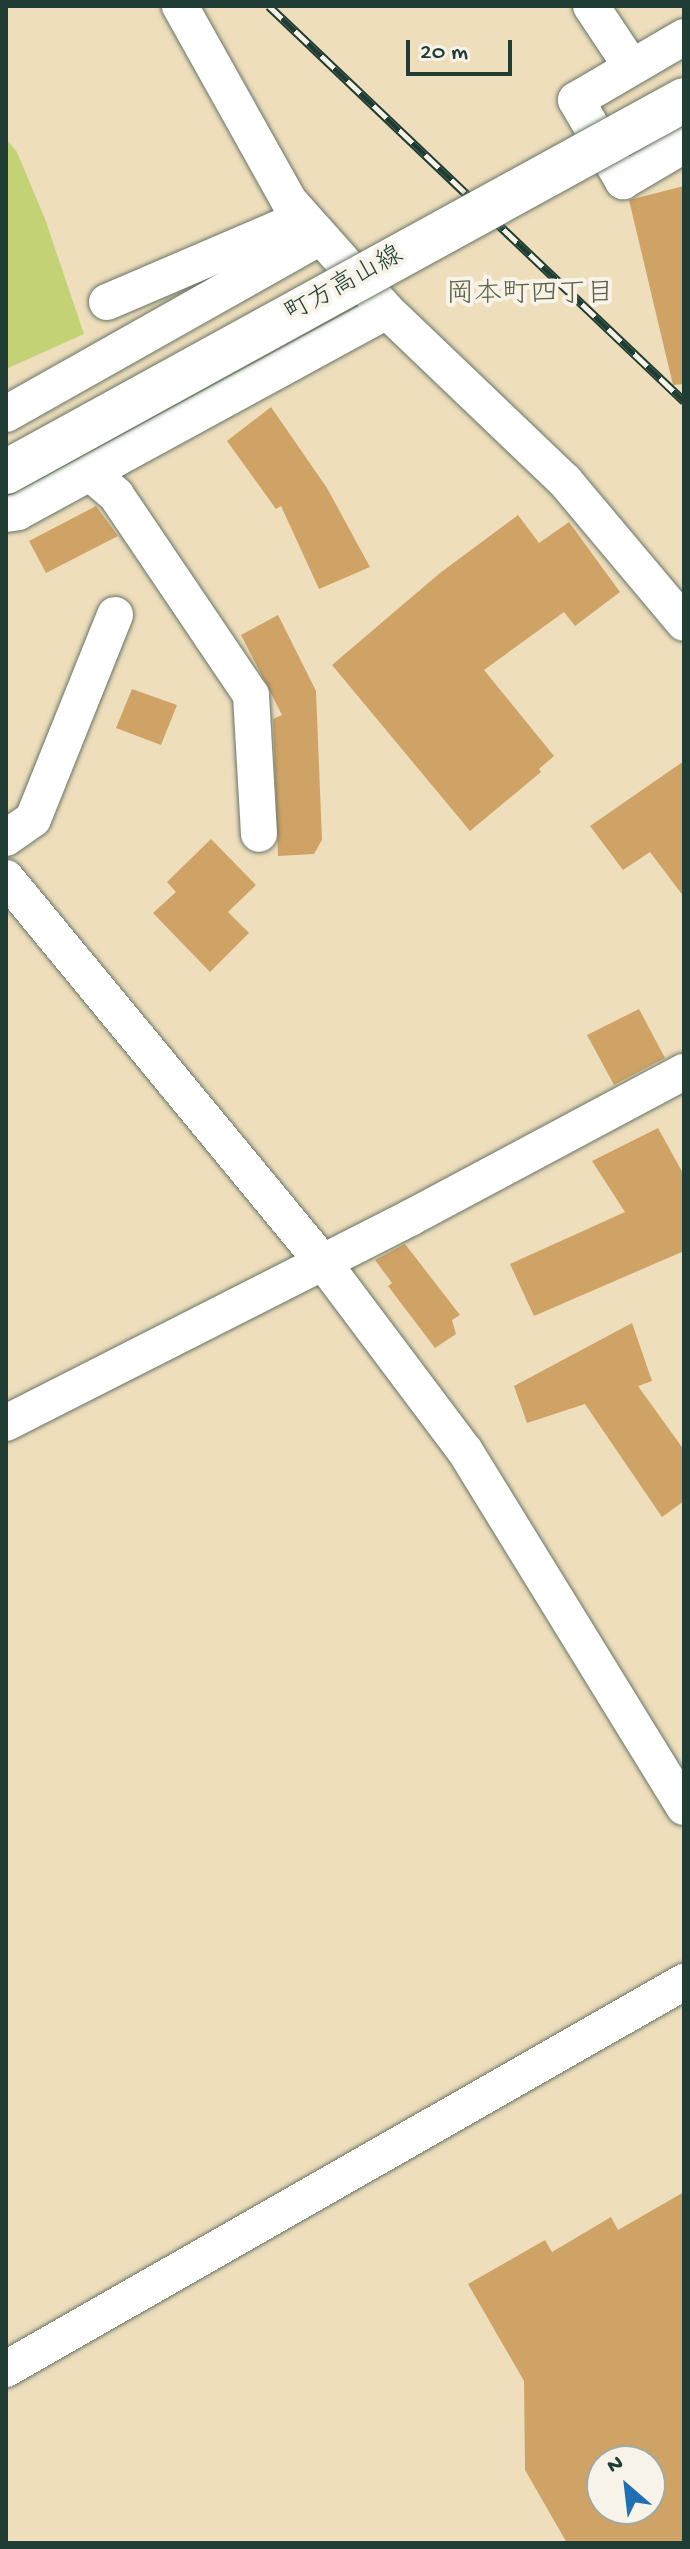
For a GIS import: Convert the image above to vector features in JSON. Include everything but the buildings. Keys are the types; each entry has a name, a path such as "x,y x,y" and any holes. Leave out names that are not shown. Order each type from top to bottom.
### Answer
{"main road":[{"name":"町方高山線","path":"6,472 684,100"}],"street":[{"path":"180,6 269,170 312,228 387,311 565,481 684,623"},
{"path":"591,6 631,66"},
{"path":"684,37 576,100 623,181 684,145"},
{"path":"107,302 312,228"},
{"path":"6,414 312,228"},
{"path":"6,514 18,512 387,311"},
{"path":"90,473 116,495 251,695 259,834"},
{"path":"6,838 33,819 115,615"},
{"path":"6,878 323,1262 465,1451 684,1807"},
{"path":"6,1423 323,1262 684,1072"},
{"path":"6,2369 684,1982"}],"green space":[{"path":"6,139 17,152 45,219 84,334 6,369"}],"railway":[{"path":"269,6 684,401"}],"district":[{"name":"岡本町四丁目","path":"530,296"}]}
